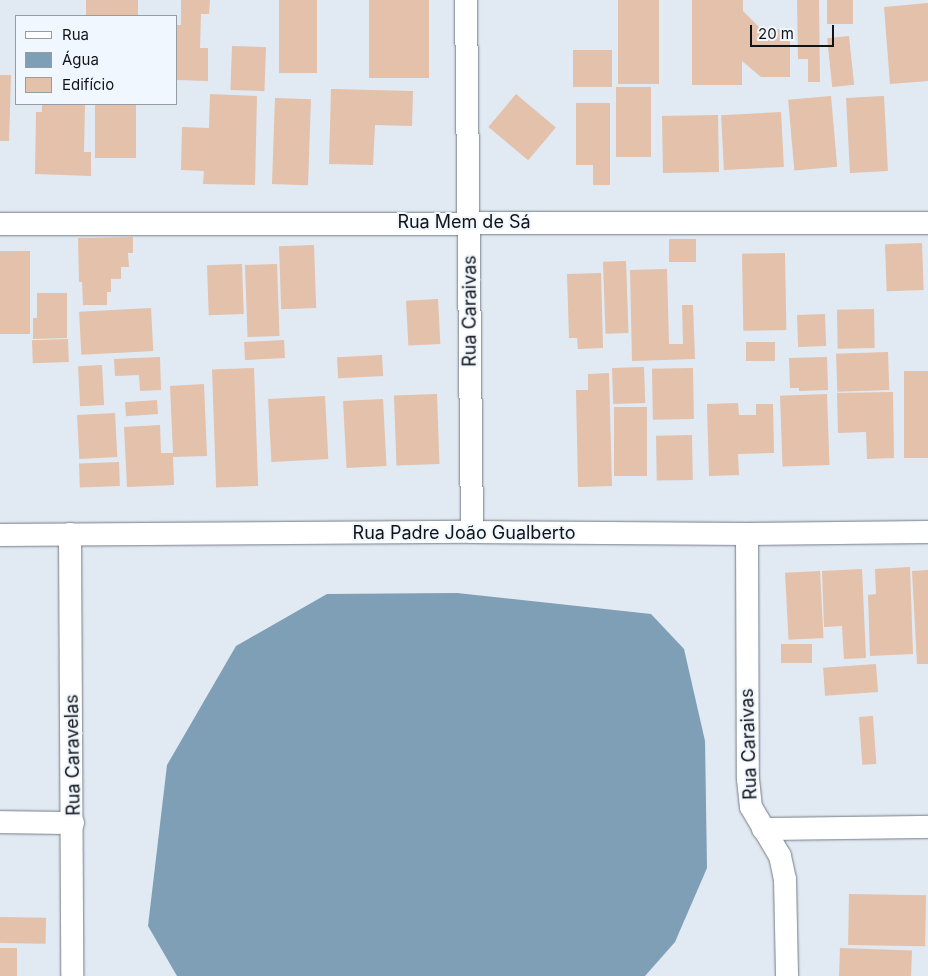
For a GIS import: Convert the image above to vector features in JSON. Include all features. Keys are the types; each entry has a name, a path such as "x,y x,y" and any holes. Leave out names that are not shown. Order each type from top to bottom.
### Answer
{"street":[{"name":"Rua Caraivas","path":"466,0 472,532"},
{"name":"Rua Mem de Sá","path":"0,224 928,223"},
{"name":"Rua Padre João Gualberto","path":"0,535 928,532"},
{"name":"Rua Caravelas","path":"70,534 73,823 72,976"},
{"name":"Rua Caraivas","path":"747,534 748,779 751,807 780,856 785,879 786,976"},
{"path":"0,822 73,823"},
{"path":"763,829 928,827"}],"water":[{"path":"457,593 651,614 684,649 705,741 707,868 675,942 645,976 177,976 148,926 167,765 236,646 327,594"}],"building":[{"path":"86,0 138,0 138,15 86,15"},
{"path":"181,0 210,0 209,14 201,14 200,48 208,48 208,81 178,80 178,25 181,25"},
{"path":"279,0 317,0 317,73 279,73"},
{"path":"369,0 429,0 429,78 369,78"},
{"path":"618,0 659,0 659,84 618,84"},
{"path":"692,0 743,0 743,11 761,29 790,29 790,77 761,77 742,61 742,85 692,85"},
{"path":"797,0 819,0 820,82 808,82 808,59 798,59"},
{"path":"827,0 853,0 853,24 827,24"},
{"path":"928,3 928,81 890,84 884,7"},
{"path":"849,36 854,85 832,87 827,38"},
{"path":"232,46 266,47 264,91 230,90"},
{"path":"573,50 612,50 612,87 573,87"},
{"path":"0,75 11,75 9,141 0,141"},
{"path":"616,87 651,87 651,157 616,157"},
{"path":"331,89 413,91 412,126 375,125 373,165 329,164"},
{"path":"210,94 257,96 255,185 203,184 204,171 181,170 182,127 209,128"},
{"path":"516,94 556,127 528,160 488,127"},
{"path":"831,96 837,167 794,170 788,100"},
{"path":"884,96 888,171 850,173 846,98"},
{"path":"275,98 311,99 308,185 272,184"},
{"path":"576,103 610,103 610,185 593,185 593,165 576,165"},
{"path":"42,105 85,105 84,152 91,152 91,176 35,174 36,112 42,112"},
{"path":"95,105 136,105 136,158 95,158"},
{"path":"781,112 784,167 724,170 721,115"},
{"path":"718,115 719,172 663,173 662,116"},
{"path":"133,237 133,253 128,253 129,267 121,267 121,279 111,279 111,292 107,292 107,305 83,305 82,282 79,282 78,238"},
{"path":"669,239 696,239 696,262 669,262"},
{"path":"922,243 924,290 887,291 885,244"},
{"path":"314,245 316,308 281,309 279,246"},
{"path":"0,251 30,251 30,334 0,334"},
{"path":"785,253 786,330 743,331 742,254"},
{"path":"626,261 629,333 606,334 603,262"},
{"path":"242,264 244,314 209,315 207,265"},
{"path":"277,264 280,336 248,337 245,265"},
{"path":"667,269 669,344 683,344 682,305 693,305 695,359 632,361 630,270"},
{"path":"601,273 603,348 578,349 577,338 569,338 567,274"},
{"path":"37,293 67,293 67,338 33,339 33,318 37,318"},
{"path":"438,299 440,344 408,346 406,301"},
{"path":"151,308 153,351 81,355 79,312"},
{"path":"874,309 875,348 838,349 837,310"},
{"path":"825,314 826,346 798,347 797,315"},
{"path":"68,339 69,362 33,363 32,340"},
{"path":"284,340 285,358 245,360 244,342"},
{"path":"746,342 775,342 775,361 746,361"},
{"path":"888,352 889,390 837,392 836,354"},
{"path":"382,355 383,376 338,378 337,357"},
{"path":"160,357 161,390 140,391 139,375 115,376 114,359"},
{"path":"827,357 828,390 799,391 799,388 790,388 789,358"},
{"path":"102,365 104,405 80,406 78,366"},
{"path":"644,367 645,403 613,404 612,368"},
{"path":"254,368 258,486 216,487 212,369"},
{"path":"693,368 694,419 653,420 652,369"},
{"path":"904,371 928,371 928,458 904,458"},
{"path":"609,373 612,486 578,487 576,390 588,390 588,374"},
{"path":"204,384 207,456 173,457 174,485 127,487 124,427 160,425 161,453 173,453 170,386"},
{"path":"893,392 894,458 867,459 866,432 838,433 837,393"},
{"path":"437,394 439,464 396,465 394,396"},
{"path":"827,394 829,465 783,467 780,396"},
{"path":"325,396 328,459 271,462 268,399"},
{"path":"383,399 387,466 347,468 343,401"},
{"path":"157,400 158,414 126,416 125,402"},
{"path":"738,403 739,415 756,415 756,404 773,404 774,453 738,454 739,475 709,476 707,404"},
{"path":"614,407 647,407 647,476 614,476"},
{"path":"115,413 117,457 79,459 77,415"},
{"path":"692,435 693,480 657,481 656,436"},
{"path":"119,462 120,486 80,487 79,463"},
{"path":"910,567 913,654 870,656 868,595 876,594 875,569"},
{"path":"862,569 866,658 844,659 842,626 824,627 822,571"},
{"path":"928,570 928,664 917,664 912,571"},
{"path":"820,571 824,638 789,640 785,573"},
{"path":"781,644 812,644 812,663 781,663"},
{"path":"876,664 878,692 825,696 823,668"},
{"path":"873,716 876,764 862,765 859,717"},
{"path":"849,894 926,895 925,946 848,945"},
{"path":"0,917 46,918 46,944 0,943"},
{"path":"0,948 17,948 17,976 0,976"},
{"path":"840,948 912,951 911,976 839,976"}]}
